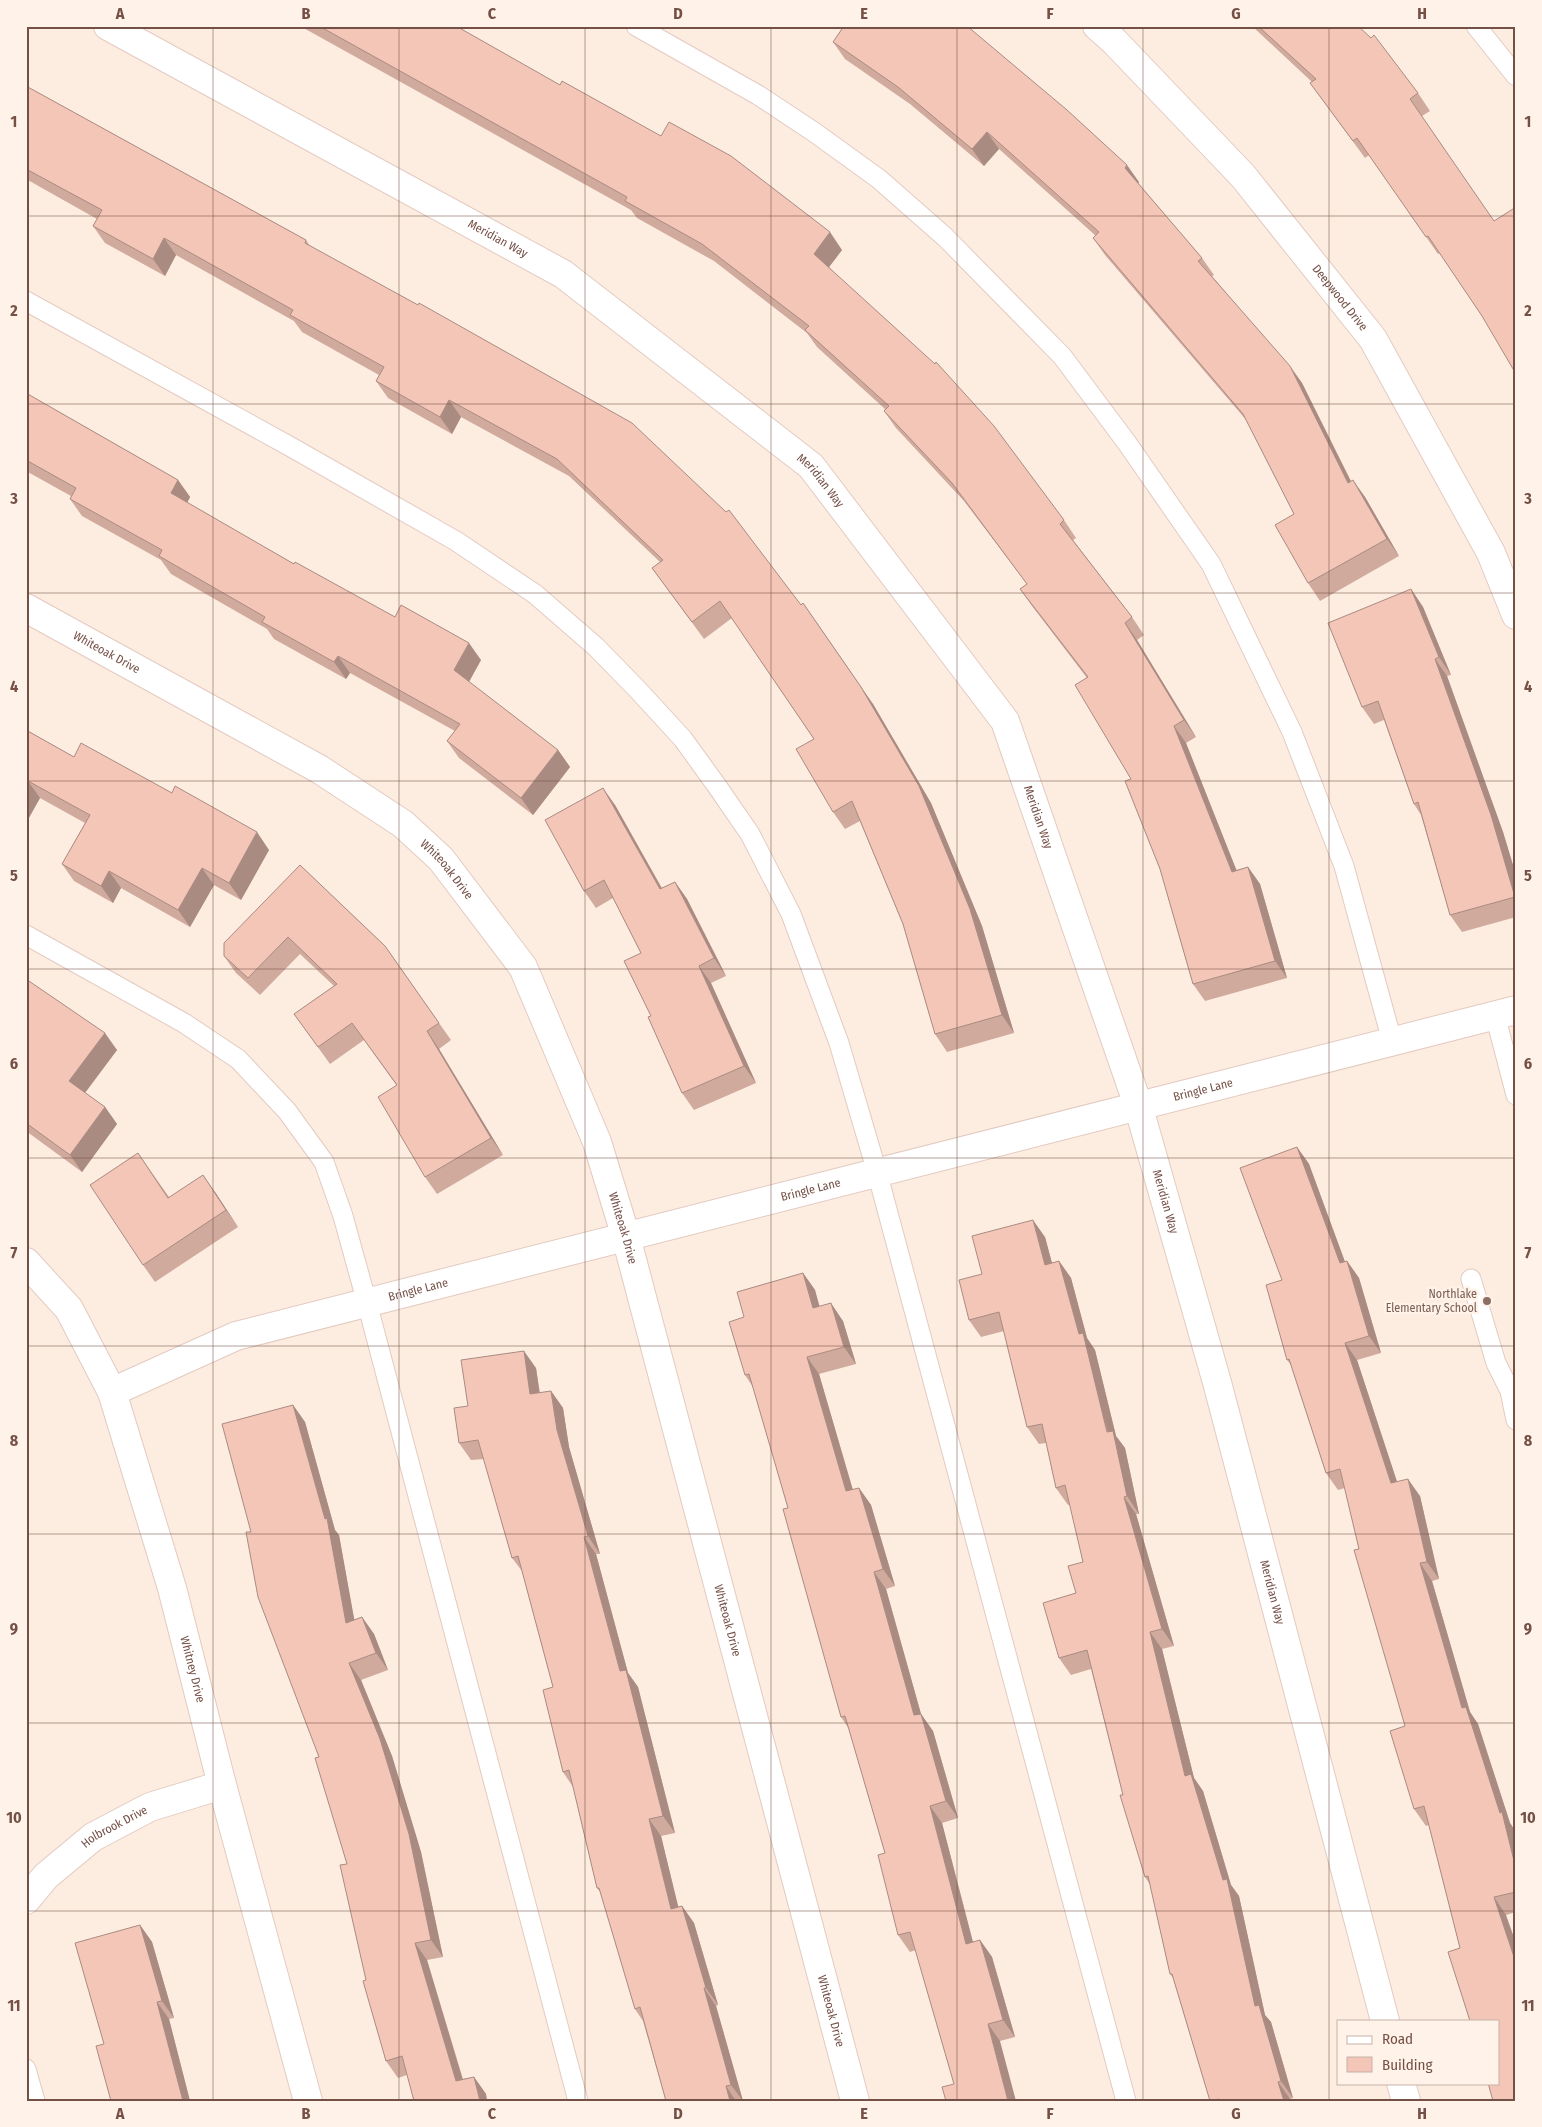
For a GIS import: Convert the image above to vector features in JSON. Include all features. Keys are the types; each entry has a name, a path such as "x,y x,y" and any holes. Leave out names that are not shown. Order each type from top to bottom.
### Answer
{"street":[{"name":"Meridian Way","path":"108,26 563,274 811,466 1005,721 1138,1105 1218,1386 1385,2020"},
{"name":"Deepwood Drive","path":"1097,26 1114,41 1243,176 1373,339 1491,553 1516,615"},
{"name":"Whiteoak Drive","path":"26,608 319,769 403,824 441,859 523,967 597,1142 626,1237 855,2101"},
{"name":"Bringle Lane","path":"112,1392 236,1336 1505,1013"},
{"name":"Whitney Drive","path":"26,1262 69,1309 112,1392 172,1588 222,1786 308,2101"},
{"name":"Holbrook Drive","path":"26,1900 46,1876 93,1837 150,1807 222,1786"},
{"path":"1401,2084 1406,2101"}],"lane":[{"path":"636,26 758,95 814,132 879,179 945,236 1062,356 1104,411 1211,564 1292,732 1344,866 1392,1041"},
{"path":"1476,26 1516,76"},
{"path":"26,302 291,447 456,541 535,594 596,647 683,739 754,843 795,923 839,1043 877,1172 1126,2101"},
{"path":"26,935 184,1023 238,1059 281,1105 324,1162 343,1216 367,1303 578,2101"},
{"path":"1505,1013 1516,1095"},
{"path":"1471,1279 1496,1363 1510,1391 1516,1420"},
{"path":"26,2069 35,2101"}],"building":[{"path":"319,26 456,26 560,85 562,81 661,136 669,122 731,156 830,232 814,254 935,364 936,362 994,426 1064,520 1060,524 1132,617 1125,623 1184,720 1174,726 1232,872 1248,867 1275,961 1193,984 1160,869 1125,781 1131,779 1075,685 1088,677 1020,589 1027,584 952,483 884,411 889,406 805,330 809,326 702,244 625,201 627,197"},
{"path":"844,26 967,26 1067,110 1127,165 1125,168 1202,258 1198,261 1290,366 1348,483 1353,480 1387,539 1308,583 1275,525 1294,514 1243,414 1093,238 1099,232 987,132 972,149 898,87 833,42"},
{"path":"1258,26 1358,26 1371,38 1374,35 1418,93 1410,99 1494,221 1516,207 1516,374 1482,316 1428,236 1426,237 1357,138 1353,141 1310,83 1316,79"},
{"path":"26,86 306,240 305,243 418,305 419,303 632,423 726,512 729,510 801,605 803,603 861,687 919,786 970,909 1002,1015 935,1034 903,924 852,801 833,812 796,749 814,739 720,601 692,622 652,568 663,560 557,459 449,400 440,417 376,381 384,367 290,315 293,310 164,238 153,259 93,226 102,210 26,169"},
{"path":"26,393 178,480 171,493 294,564 295,562 395,617 401,605 469,643 454,670 558,750 521,798 447,741 460,724 338,656 334,662 262,622 265,617 159,556 162,550 70,499 76,488 26,460"},
{"path":"1411,589 1439,657 1435,659 1491,815 1515,897 1450,915 1418,802 1414,804 1378,701 1362,707 1328,623"},
{"path":"26,730 74,757 81,743 172,793 175,786 257,832 229,883 202,868 178,910 109,871 101,886 62,864 90,815 28,781 26,784"},
{"path":"603,788 660,889 675,882 714,958 699,966 744,1066 682,1093 648,1017 651,1016 624,961 641,953 604,880 584,891 545,820"},
{"path":"300,865 385,946 439,1023 427,1031 491,1138 425,1177 378,1097 397,1085 352,1023 318,1047 294,1014 337,984 288,937 248,978 224,956 224,943"},
{"path":"26,979 105,1033 69,1081 105,1107 70,1155 26,1123"},
{"path":"1297,1147 1340,1263 1347,1261 1369,1336 1345,1343 1391,1483 1408,1479 1427,1562 1420,1563 1462,1708 1466,1707 1500,1813 1502,1812 1516,1869 1516,1892 1494,1897 1516,1963 1516,2101 1493,2101 1488,2084 1500,2084 1500,2020 1470,2020 1448,1952 1460,1948 1424,1806 1414,1809 1390,1731 1405,1726 1354,1550 1359,1549 1340,1469 1326,1473 1289,1359 1287,1360 1266,1285 1282,1280 1240,1168"},
{"path":"138,1153 168,1198 203,1175 226,1210 143,1265 90,1185"},
{"path":"1033,1220 1045,1265 1059,1261 1079,1334 1083,1333 1107,1432 1113,1431 1127,1496 1124,1497 1162,1629 1150,1632 1185,1776 1191,1774 1223,1880 1227,1879 1255,2006 1259,2005 1281,2081 1278,2082 1284,2101 1219,2101 1219,2099 1210,2101 1172,1974 1170,1974 1148,1876 1145,1877 1120,1795 1123,1795 1087,1650 1059,1658 1043,1603 1076,1593 1068,1566 1083,1562 1065,1485 1056,1488 1042,1424 1027,1427 999,1312 969,1320 959,1280 982,1274 972,1236"},
{"path":"803,1273 813,1308 831,1303 844,1347 807,1357 846,1491 859,1488 883,1569 874,1572 914,1715 921,1714 946,1801 930,1806 966,1944 980,1940 1003,2020 988,2024 1008,2101 946,2101 942,2087 954,2084 910,1932 898,1935 878,1855 885,1853 845,1716 841,1717 783,1509 788,1508 749,1374 745,1375 729,1322 744,1317 737,1292"},
{"path":"524,1351 530,1394 551,1391 557,1430 588,1536 584,1537 620,1671 626,1670 663,1816 649,1819 671,1909 682,1906 731,2085 726,2086 730,2101 666,2101 640,2007 635,2009 599,1888 597,1888 569,1770 563,1772 543,1690 553,1687 518,1556 512,1558 478,1440 459,1443 454,1408 468,1406 461,1360"},
{"path":"293,1405 325,1519 327,1518 346,1623 362,1617 376,1653 349,1663 380,1739 409,1834 431,1940 415,1943 456,2081 474,2077 480,2101 414,2101 402,2056 386,2061 363,1981 366,1980 340,1865 347,1864 315,1758 319,1757 258,1597 246,1532 251,1532 222,1424"},
{"path":"140,1925 162,2001 157,2002 183,2101 111,2101 96,2046 104,2044 75,1943"}],"place":[{"name":"Northlake Elementary School","path":"1487,1301"}]}
